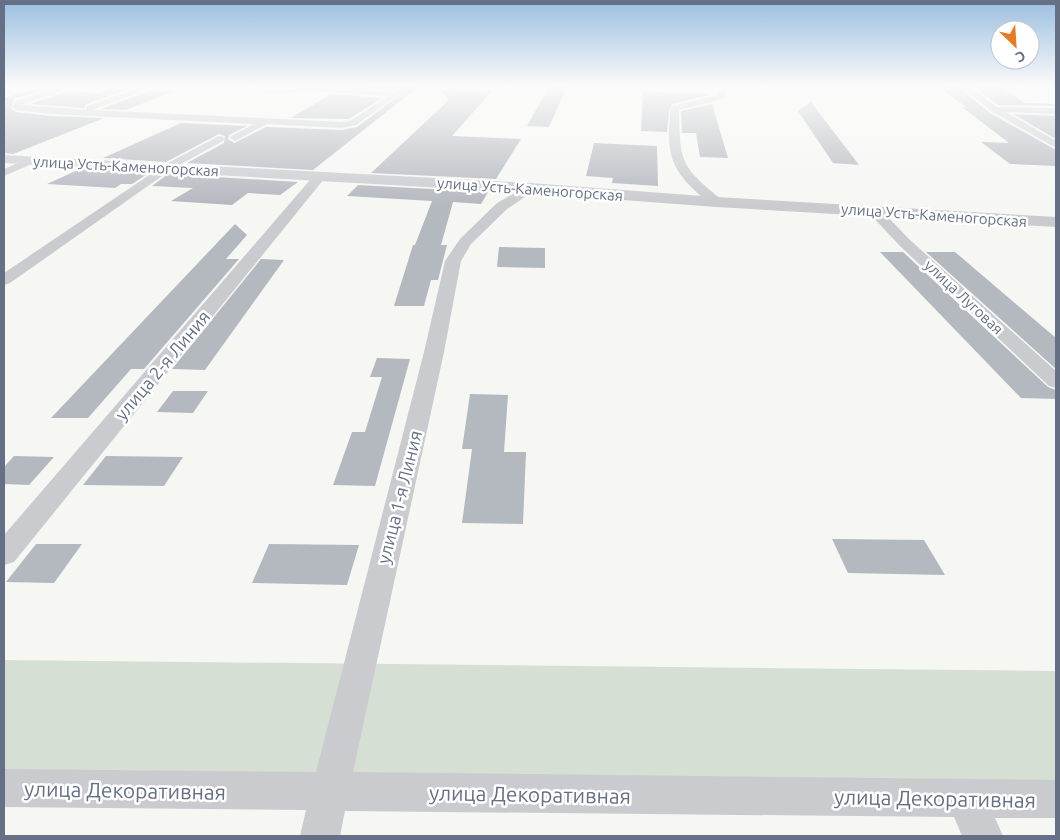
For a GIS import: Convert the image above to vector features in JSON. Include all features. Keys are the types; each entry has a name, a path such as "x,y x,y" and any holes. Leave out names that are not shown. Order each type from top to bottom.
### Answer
{"street":[{"path":"235,138 256,126"},
{"path":"675,126 674,152 681,166 691,180 716,202"},
{"path":"1024,126 1056,145"},
{"path":"4,280 168,167 219,139"},
{"name":"улица Усть-Каменогорская","path":"4,159 530,188 716,202 1056,222"},
{"path":"4,174 30,160"},
{"name":"улица 2-я Линия","path":"4,554 320,176"},
{"name":"улица 1-я Линия","path":"320,836 362,647 434,352 454,260 466,242 502,206 530,188"},
{"name":"улица Луговая","path":"874,210 905,243 1056,382"},
{"name":"улица Декоративная","path":"4,788 1056,799"},
{"path":"965,798 983,836"}],"shaded area":[{"path":"4,660 1056,671 1056,794 4,779"}],"building":[{"path":"4,126 83,126 13,154 4,153"},
{"path":"174,126 247,126 229,135 228,139 234,143 266,127 342,130 368,126 313,170 187,163 224,143 225,136 219,134 166,162 103,158"},
{"path":"421,126 461,126 452,136 521,139 496,179 371,173"},
{"path":"641,126 668,126 667,132 641,131"},
{"path":"682,126 719,126 728,158 700,157 696,133 682,133"},
{"path":"808,126 829,126 859,165 833,163"},
{"path":"987,126 1014,126 1056,150 1056,166 1010,164 981,142 1009,143"},
{"path":"1034,126 1056,126 1056,139"},
{"path":"594,143 657,146 658,186 612,183 613,178 586,176"},
{"path":"80,169 149,173 132,184 121,184 115,188 47,184"},
{"path":"168,174 298,182 280,195 248,193 232,205 171,201 193,188 152,186"},
{"path":"358,185 488,192 481,204 453,202 441,245 447,245 438,280 431,280 424,306 394,306 413,245 415,245 432,201 347,196"},
{"path":"235,224 247,235 226,259 239,259 144,369 131,369 88,418 51,418"},
{"path":"499,247 545,248 545,268 497,267"},
{"path":"880,252 903,252 1048,387 1056,390 1056,399 1021,398"},
{"path":"926,252 955,252 1056,338 1056,369"},
{"path":"261,259 284,260 205,370 172,369"},
{"path":"377,358 410,359 375,486 333,485 352,432 365,432 382,377 370,377"},
{"path":"173,391 208,391 193,413 157,412"},
{"path":"470,394 508,395 504,452 526,452 523,524 462,523 472,449 462,449"},
{"path":"14,456 54,457 29,485 4,484 4,467"},
{"path":"106,456 183,457 164,486 83,485"},
{"path":"832,539 924,540 945,575 848,573"},
{"path":"36,544 82,544 54,583 6,582"},
{"path":"269,544 359,545 347,585 252,583"}]}
